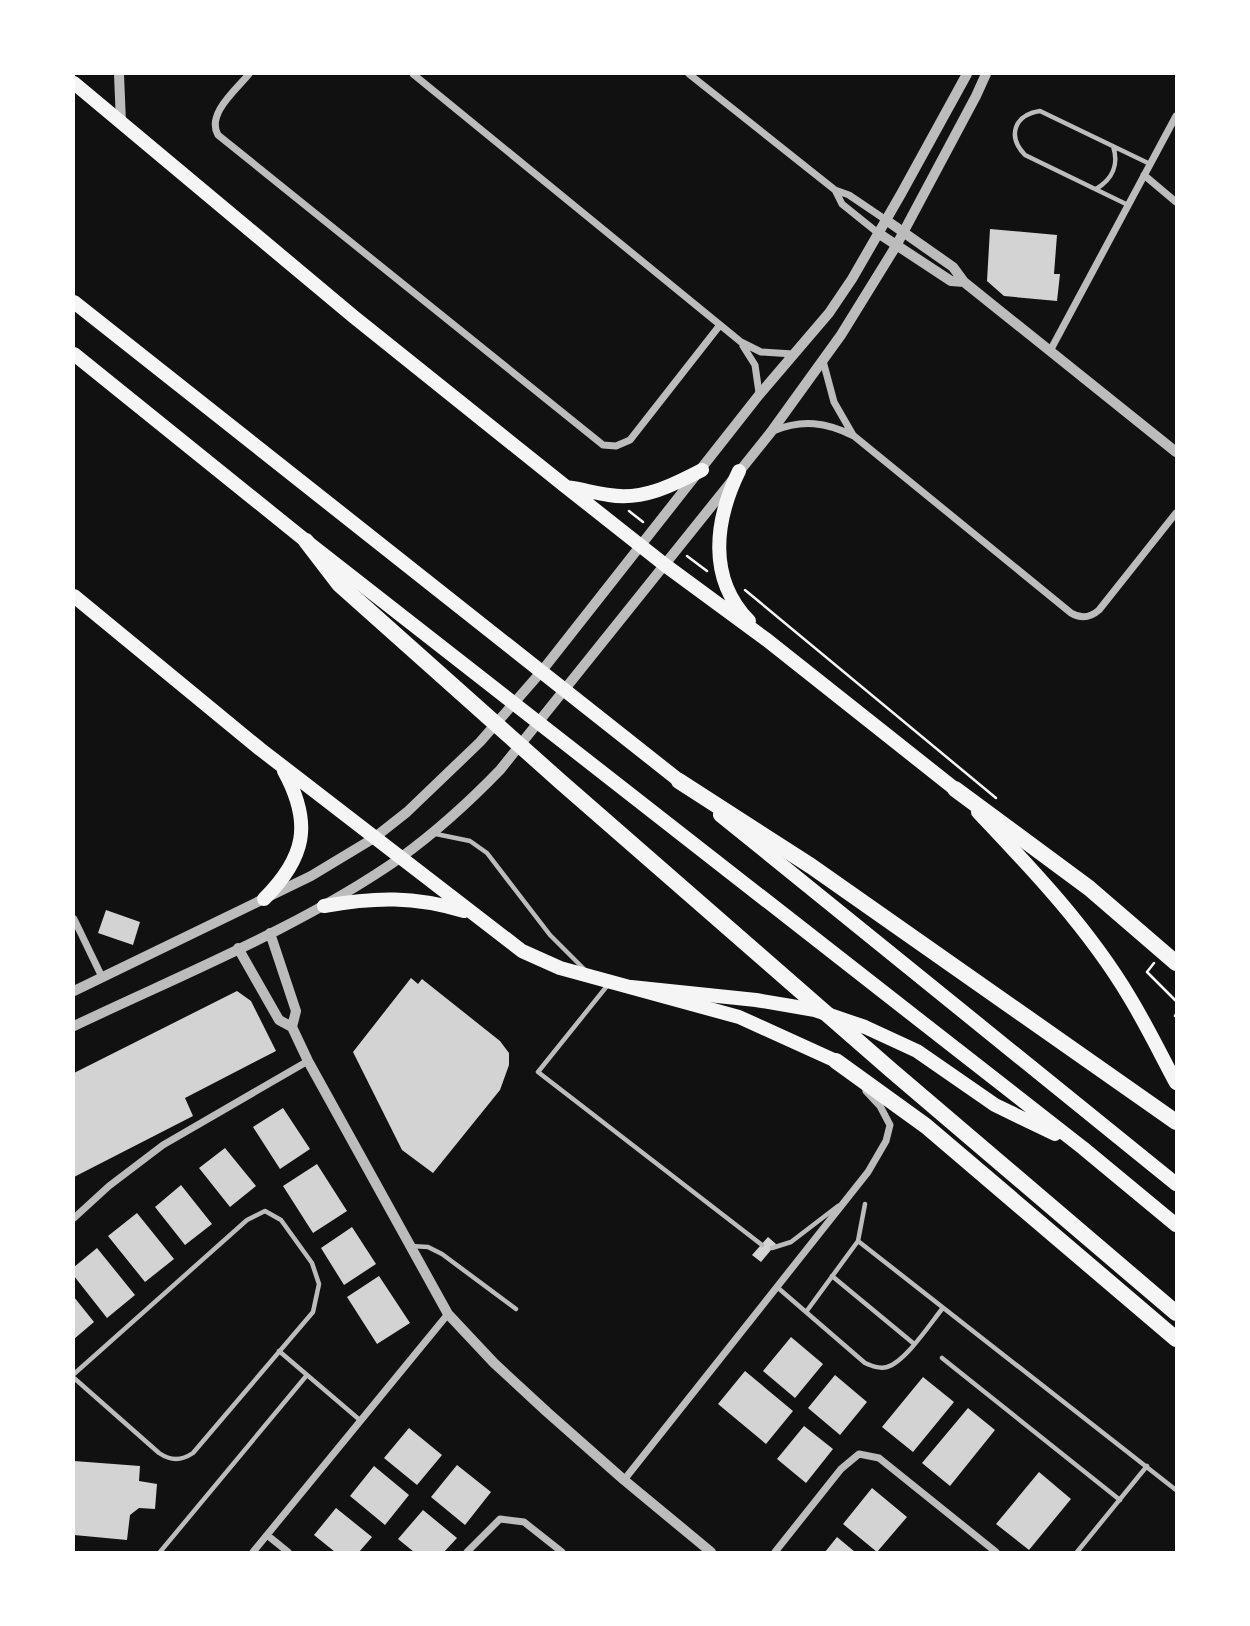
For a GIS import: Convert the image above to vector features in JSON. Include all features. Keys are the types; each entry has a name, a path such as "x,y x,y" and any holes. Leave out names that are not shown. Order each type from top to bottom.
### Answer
{"highway":[{"path":"306,541 561,782 881,1061 1177,1313"},
{"path":"677,780 811,866 1177,1122"},
{"path":"955,789 1089,888 1177,962"},
{"path":"836,1061 926,1126 1177,1339"}],"main road":[{"path":"74,83 354,317 665,565 767,640 955,789 1045,884 1079,927 1130,998 1177,1083"},
{"path":"74,290 131,348"},
{"path":"74,302 677,780 1177,1184"},
{"path":"74,354 306,541"},
{"path":"565,486 610,495 632,496 656,492 702,470"},
{"path":"738,471 726,498 719,526 719,556 726,584 743,615 767,640"},
{"path":"341,576 655,815 1083,1148 1177,1225"},
{"path":"74,596 282,768 296,794 302,823 298,852 285,878 264,899"},
{"path":"260,749 522,951 560,968 739,1017 836,1061"},
{"path":"324,905 361,899 399,898 437,903 473,914"},
{"path":"631,987 756,1000 815,1010 840,1018 918,1051 995,1105 1083,1148"}],"street":[{"path":"119,74 121,123"},
{"path":"249,74 216,114 214,125 218,135 603,445 616,446 630,440 720,325"},
{"path":"413,74 741,342 761,352 795,354"},
{"path":"690,74 835,190 849,195 953,267 964,282 1177,452"},
{"path":"74,991 311,876 374,838 407,812 480,742 541,672 760,395 829,313 852,279 967,74"},
{"path":"74,1026 324,905 399,858 432,833 500,770 771,432 823,361 896,246 986,74"},
{"path":"1050,351 1177,116"},
{"path":"1144,175 1177,202"},
{"path":"835,190 842,204 896,246 951,281 964,282"},
{"path":"741,342 755,365 760,395"},
{"path":"823,361 834,402 854,436"},
{"path":"771,432 797,423 812,422 839,428 854,436 1071,613 1080,617 1091,616 1099,610 1177,513"},
{"path":"74,919 102,977"},
{"path":"270,933 296,1011 292,1027"},
{"path":"238,948 279,1020 292,1027 447,1314 494,1363 624,1480 711,1552"},
{"path":"74,1218 109,1186 163,1145 308,1061"},
{"path":"624,1480 868,1172 886,1141 890,1125 871,1096 836,1061"},
{"path":"253,1552 447,1314"},
{"path":"775,1552 841,1468 859,1454 879,1458 996,1552"},
{"path":"467,1552 500,1519 524,1522 562,1552"},
{"path":"267,1535 288,1552"}],"lane":[{"path":"1128,205 1025,155 1014,138 1016,127 1021,118 1030,112 1040,111 1150,164"},
{"path":"1095,189 1103,185 1113,171 1116,163 1113,146"},
{"path":"432,833 470,841 487,853 550,936 594,978"},
{"path":"610,982 538,1072 762,1244"},
{"path":"772,1248 791,1242 845,1201"},
{"path":"806,1312 858,1241 865,1204"},
{"path":"265,1211 281,1220 312,1263 319,1284 313,1312 193,1453 180,1459 159,1453 74,1376 247,1220 265,1211"},
{"path":"858,1241 1177,1490"},
{"path":"410,1246 428,1247 442,1254 516,1310"},
{"path":"832,1276 913,1343"},
{"path":"777,1287 859,1358 872,1366 887,1367 894,1363 942,1309"},
{"path":"279,1351 361,1421"},
{"path":"942,1358 1120,1500"},
{"path":"160,1552 307,1375"},
{"path":"1077,1552 1147,1466"}],"path":[{"path":"630,503 629,511 649,526"},
{"path":"687,556 714,577"},
{"path":"743,589 998,800"},
{"path":"1147,972 1177,1000"}],"building":[{"path":"990,229 1057,235 1054,274 1060,274 1057,301 1004,296 987,281"},
{"path":"106,910 140,922 133,945 98,933"},
{"path":"411,978 418,984 422,979 500,1041 509,1053 509,1065 500,1090 433,1173 402,1150 353,1052"},
{"path":"237,991 251,1001 276,1051 185,1098 193,1116 74,1177 74,1073"},
{"path":"283,1108 310,1149 280,1169 253,1127"},
{"path":"225,1148 256,1186 230,1207 199,1168"},
{"path":"317,1164 347,1211 313,1233 283,1186"},
{"path":"181,1185 212,1224 185,1245 155,1207"},
{"path":"137,1213 174,1259 145,1282 108,1236"},
{"path":"352,1227 376,1264 344,1285 321,1248"},
{"path":"768,1237 776,1244 761,1262 752,1255"},
{"path":"97,1248 135,1295 107,1318 74,1276 74,1267"},
{"path":"379,1276 410,1323 377,1344 347,1297"},
{"path":"74,1297 94,1322 74,1339"},
{"path":"791,1337 823,1364 795,1398 763,1371"},
{"path":"745,1371 793,1411 766,1444 718,1404"},
{"path":"835,1375 867,1402 840,1435 808,1408"},
{"path":"923,1377 954,1402 913,1452 882,1427"},
{"path":"968,1408 995,1430 950,1486 922,1463"},
{"path":"804,1426 833,1449 806,1483 777,1459"},
{"path":"409,1428 442,1455 417,1485 384,1458"},
{"path":"74,1461 140,1466 139,1481 157,1484 155,1509 139,1508 130,1515 127,1540 74,1535"},
{"path":"457,1465 491,1492 465,1525 431,1497"},
{"path":"374,1466 409,1495 385,1525 350,1496"},
{"path":"1039,1472 1071,1499 1029,1550 996,1524"},
{"path":"872,1488 907,1517 877,1552 843,1524"},
{"path":"336,1508 372,1537 359,1552 335,1552 314,1535"},
{"path":"423,1510 457,1538 444,1552 414,1552 398,1539"},
{"path":"837,1537 855,1552 825,1552"}]}
